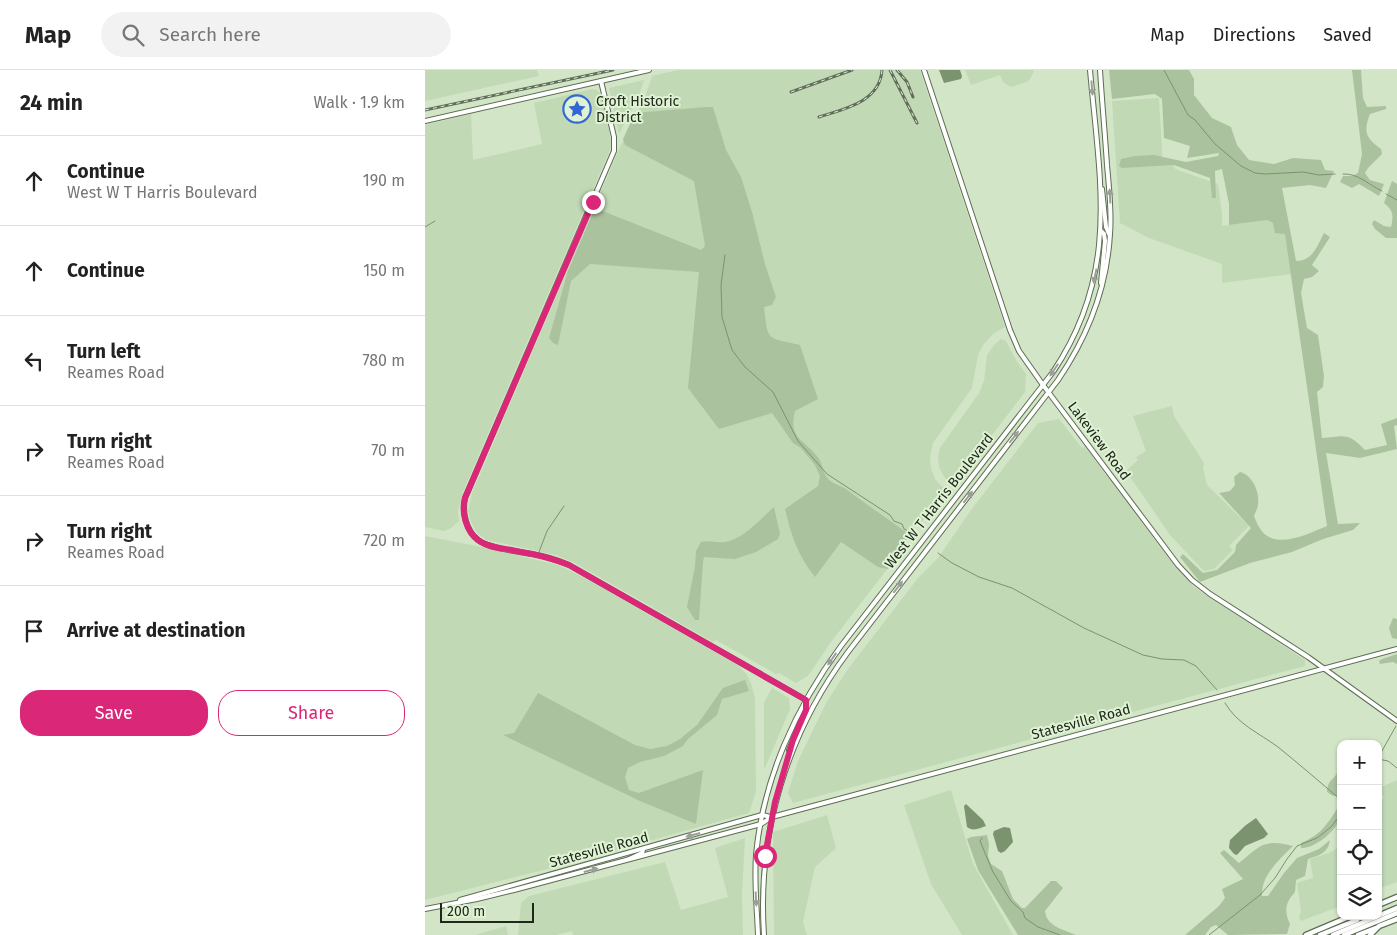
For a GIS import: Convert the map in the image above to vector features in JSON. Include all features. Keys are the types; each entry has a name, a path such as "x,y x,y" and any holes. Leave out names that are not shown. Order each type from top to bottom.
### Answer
{"highway":[{"path":"1382,904 1397,898"},
{"path":"1382,914 1397,908"},
{"path":"1344,935 1397,913"},
{"path":"1358,935 1397,919"},
{"path":"1306,935 1342,920"},
{"path":"1320,935 1357,920"},
{"path":"1333,935 1369,920"},
{"path":"1370,935 1379,926"}],"main road":[{"path":"425,121 649,70"},
{"name":"Lakeview Road","path":"923,70 1010,330 1019,351 1043,386 1178,565 1192,580 1210,594 1308,657 1397,721"},
{"name":"West W T Harris Boulevard","path":"758,935 755,867 761,824 781,752 806,700 841,646 1043,386 1067,349 1083,316 1096,273 1101,231 1090,70"},
{"name":"West W T Harris Boulevard","path":"764,935 764,867 772,817 786,767 807,717 838,666 1049,393 1079,348 1089,327 1100,296 1107,265 1110,235 1109,188 1099,70"},
{"path":"601,80 615,137 614,151 465,498 463,509 465,518 479,541 497,547 544,556 569,565 806,700 806,710 793,740 786,767"},
{"path":"1098,170 1103,193 1106,227 1110,235"},
{"path":"1100,296 1105,244 1105,236 1101,231"},
{"name":"Statesville Road","path":"431,907 477,899 618,863 761,824 772,817 1397,649"},
{"name":"Statesville Road","path":"425,909 643,850 763,815 772,817"},
{"path":"625,861 643,850"},
{"path":"618,863 618,859 631,853"}],"shaded area":[{"path":"425,70 537,70 539,76 425,101"},
{"path":"678,70 920,70 1005,327 993,334 983,345 978,355 972,388 933,443 930,457 931,468 935,479 946,491 945,496 930,515 913,528 895,559 831,642 808,676 796,683 779,673 776,674 716,640 713,642 575,563 556,555 487,540 477,533 468,511 472,493 619,149 645,97 652,76"},
{"path":"939,70 960,70 961,79 944,83"},
{"path":"965,70 1034,71 1029,81 1011,87 1003,82 1000,75 971,85"},
{"path":"1109,70 1189,70 1194,79 1194,95 1212,118 1231,127 1237,145 1249,160 1274,164 1293,158 1321,160 1325,170 1334,171 1326,188 1310,185 1282,188 1296,261 1310,256 1317,248 1324,233 1330,237 1312,265 1319,271 1312,277 1304,279 1301,293 1307,328 1318,335 1324,376 1323,387 1317,392 1322,438 1336,436 1350,438 1365,450 1387,445 1381,424 1397,418 1397,425 1394,426 1397,449 1360,458 1326,453 1338,524 1360,523 1353,530 1323,539 1292,552 1250,563 1200,582 1180,557 1183,554 1203,573 1217,570 1235,552 1236,545 1251,528 1219,493 1230,491 1235,485 1234,477 1240,472 1248,476 1254,484 1258,494 1258,505 1254,516 1260,528 1267,536 1284,540 1302,536 1327,526 1285,234 1275,233 1273,223 1267,220 1229,225 1229,204 1222,169 1215,171 1216,198 1212,198 1210,178 1174,165 1122,168 1119,166 1121,159 1135,156 1154,155 1186,162 1218,156 1219,153 1187,158 1190,146 1164,138 1162,99 1155,94 1112,99"},
{"path":"1352,70 1361,70 1363,98 1367,107 1386,106 1386,109 1370,114 1366,130 1369,138 1381,149 1382,154 1365,173 1370,180 1384,184 1379,196 1359,184 1352,188 1340,182 1343,176 1352,176 1358,173 1362,154"},
{"path":"644,80 639,95 619,134 609,88"},
{"path":"592,89 600,93 609,130 610,150 463,492 458,510 459,521 444,531 425,527 425,125 471,114 473,160 542,144 534,103"},
{"path":"1158,98 1163,165 1174,165 1175,169 1218,184 1222,226 1267,220 1273,223 1285,234 1292,274 1222,283 1222,264 1149,238 1120,223 1112,101"},
{"path":"713,107 726,150 741,177 776,297 772,305 764,307 768,333 775,339 800,345 818,399 795,411 793,420 795,433 817,456 829,480 846,489 906,532 908,537 888,569 878,567 841,542 815,577 796,545 785,509 818,486 820,476 815,465 801,448 793,443 772,413 719,429 688,388 699,272 590,264 571,281 558,345 549,338 568,271 595,208 701,250 705,246 694,181 625,145 623,139 635,113"},
{"path":"1392,181 1397,184 1397,238 1386,238 1372,224 1374,220 1384,226 1391,227 1392,213 1384,203"},
{"path":"1001,339 1006,341 1026,374 1025,392 956,482 949,483 939,467 938,457 940,448 979,393 984,381 987,355"},
{"path":"1172,406 1174,416 1204,463 1203,469 1207,485 1249,526 1229,546 1233,550 1214,569 1204,571 1170,535 1126,471 1138,460 1136,457 1146,451 1133,416"},
{"path":"1059,419 1082,448 1085,446 1106,475 1108,473 1156,541 1194,587 1305,660 1305,666 793,803 788,793 798,761 826,703 848,669 918,578 938,558 971,510 1038,423"},
{"path":"774,507 780,534 778,539 756,552 735,559 704,557 699,620 695,620 687,607 696,551 701,542 725,542 739,537"},
{"path":"425,536 558,565 585,578 739,666 747,675 755,698 756,792 749,813 567,864 425,900"},
{"path":"1393,618 1397,619 1397,639 1392,638 1389,628"},
{"path":"1397,654 1397,664 1393,662 1380,664 1379,661 1382,659"},
{"path":"745,680 749,691 722,699 717,715 688,739 683,746 664,756 640,762 628,768 625,777 629,790 639,793 703,770 696,824 640,801 503,735 514,733 538,693 635,745 650,749 667,746 680,739 697,725 723,688"},
{"path":"772,688 789,698 790,709 764,770 764,702"},
{"path":"1337,772 1337,796 1333,796 1327,792 1330,782"},
{"path":"1397,780 1397,882 1382,888 1382,799 1384,798 1382,787"},
{"path":"951,790 973,864 1013,935 962,935 931,884 904,805"},
{"path":"966,804 983,820 986,826 979,829 967,827 964,806"},
{"path":"1337,809 1337,824 1331,832 1319,842 1301,848 1301,843 1315,836"},
{"path":"827,815 836,848 815,867 803,922 807,935 774,935 773,832"},
{"path":"1256,818 1268,834 1264,838 1245,846 1237,855 1234,854 1229,848 1230,840"},
{"path":"1004,827 1010,828 1013,842 1001,853 998,851 993,834 994,831"},
{"path":"987,835 989,844 988,856 991,864 1002,871 1013,899 1022,908 1025,908 1051,881 1056,881 1063,888 1045,911 1046,916 1056,927 1076,935 1018,935 978,870 967,839"},
{"path":"745,838 742,894 743,935 573,935 572,931 556,935 518,935 521,903 529,896 665,862 681,910 728,897 715,848"},
{"path":"1330,840 1325,851 1308,859 1305,876 1296,880 1295,892 1289,900 1287,907 1290,924 1287,934 1228,935 1216,925 1211,927 1205,935 1185,935 1219,906 1225,898 1222,889 1243,879 1220,853 1224,850 1239,863 1258,848 1269,843 1293,846 1272,868 1264,881 1262,896 1268,896 1297,858 1319,849"},
{"path":"1337,848 1337,908 1301,921 1299,918 1301,911 1297,883 1313,878 1310,859"},
{"path":"506,926 508,935 475,935"}],"waterway":[{"path":"1164,70 1188,115 1195,120 1215,144 1241,166 1255,173 1265,174 1303,172 1319,175 1335,174"},
{"path":"1343,174 1359,177 1382,191"},
{"path":"1386,194 1397,200"},
{"path":"425,227 435,221"},
{"path":"725,255 721,285 722,317 732,350 745,367 773,392 798,441 827,474 890,515 894,521 902,524 904,529 914,534"},
{"path":"539,552 547,531 564,506"},
{"path":"938,553 952,563 979,577 1012,588 1084,628 1143,655 1162,659 1184,660 1196,666 1217,690"},
{"path":"1225,703 1236,717 1249,728 1278,747 1337,797"},
{"path":"1382,751 1396,726"},
{"path":"1382,760 1388,761 1397,768"},
{"path":"1209,935 1260,895 1275,878 1297,846 1317,838 1331,827 1337,819"},
{"path":"982,838 980,841 993,872 1011,901 1023,912 1025,918 1038,927 1060,935"}],"railway":[{"path":"425,110 613,70"},
{"path":"791,92 852,70"},
{"path":"819,117 849,107 868,97 880,81 882,70"},
{"path":"890,70 917,123"},
{"path":"897,70 907,82 913,97"}],"place":[{"name":"Croft Historic District","path":"577,109"}],"route":[{"path":"593,202 465,498 465,518 474,536 479,541 497,547 544,556 569,565 806,700 806,710 793,740 775,802 765,856"}]}
